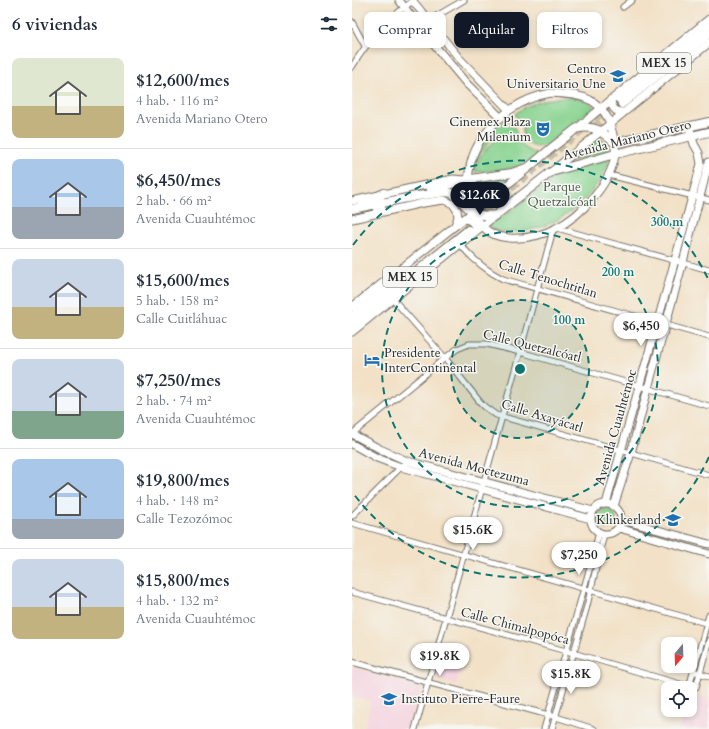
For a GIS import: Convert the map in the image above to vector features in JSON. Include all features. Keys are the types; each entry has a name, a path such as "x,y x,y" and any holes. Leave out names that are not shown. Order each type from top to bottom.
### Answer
{"main road":[{"path":"399,0 407,12"},
{"path":"413,0 422,12"},
{"path":"454,226 482,226 551,172 610,123 619,104 709,19"},
{"name":"MEX 15","path":"619,104 709,26"},
{"name":"MEX 15","path":"619,104 709,34"},
{"path":"446,41 507,108"},
{"path":"472,212 601,108 619,104 709,43"},
{"path":"437,48 466,83 498,116"},
{"path":"352,209 383,202 441,192 450,192 454,194 472,212 482,226 497,235 505,238 516,238 541,234 555,229 575,216 599,190 609,175 615,154 615,143 610,123 606,114 601,108 591,101 575,95 543,95 507,108 498,116 484,135 475,151 469,167 469,200 472,212 468,227 460,244 352,332"},
{"name":"Avenida Mariano Otero","path":"615,143 709,122"},
{"name":"Avenida Cuauhtémoc","path":"606,504 658,323 693,196 701,160 691,136 689,126"},
{"path":"576,129 589,127 601,131 615,143"},
{"name":"Avenida Mariano Otero","path":"551,172 615,154 709,132"},
{"name":"Avenida Cuauhtémoc","path":"614,506 631,453 709,162"},
{"path":"418,196 428,190 468,180 512,173 529,167"},
{"path":"352,201 453,179 468,180"},
{"path":"423,203 441,192"},
{"path":"352,209 384,193"},
{"path":"352,219 423,203 444,200 453,204 458,215 454,226 352,307"},
{"path":"376,213 383,202"},
{"path":"472,212 482,215 496,215"},
{"name":"MEX 15","path":"352,316 468,227"},
{"name":"MEX 15","path":"352,324 468,227"},
{"name":"Avenida Moctezuma","path":"352,434 407,461 593,512"},
{"name":"Avenida Moctezuma","path":"352,444 377,458 401,467 591,519"},
{"path":"606,504 614,506 620,512 622,520 619,528 612,533 601,533 594,528 591,519 593,512 598,507 606,504"},
{"path":"622,520 709,544"},
{"path":"619,528 709,554"}],"street":[{"path":"399,12 413,0"},
{"path":"444,12 464,0"},
{"path":"623,7 632,0"},
{"path":"352,22 364,44"},
{"path":"352,67 364,48"},
{"path":"609,175 709,200"},
{"path":"415,729 550,240 555,229 709,270"},
{"path":"541,234 548,237 550,240"},
{"name":"Calle Tenochtitlan","path":"460,244 478,264 494,275 503,279 709,337"},
{"name":"Calle Axayácatl","path":"393,299 445,358 480,402 491,412 502,417 709,475"},
{"name":"Calle Quetzalcóatl","path":"352,434 445,358 457,349 468,344 487,344 520,352 709,406"},
{"path":"352,516 407,461"},
{"path":"352,523 708,624"},
{"path":"544,729 601,533"},
{"path":"552,729 591,591 601,533"},
{"name":"Calle Chimalpopóca","path":"352,592 672,681"},
{"path":"697,659 708,624 709,615"},
{"path":"700,673 709,640"},
{"path":"352,662 556,717 594,729"},
{"path":"697,673 709,676"},
{"name":"Calle Chimalpopóca","path":"697,684 700,673"}],"shaded area":[{"path":"444,641 467,647 456,684 434,678"},
{"name":"Instituto Pierre-Faure","path":"352,667 421,687 408,729 364,729 371,701 352,696"},
{"path":"697,696 709,699 709,729 679,729 682,717 697,717"}],"green space":[{"path":"561,97 583,100 594,107 550,142 550,144 538,147 527,143 523,136 522,125 515,114 525,107"},
{"path":"505,122 514,127 518,139 523,146 537,155 531,160 516,167 475,172 477,164 487,148 494,142 492,139 480,154 472,171 477,152 488,134"},
{"path":"600,137 607,145 608,150 569,162 570,160 577,158 593,144 596,139"},
{"name":"Parque Quetzalcóatl","path":"609,159 605,171 591,192 573,210 551,223 539,228 513,232 502,232 493,229 488,224 502,217 563,172"},
{"path":"513,176 509,181 502,183 481,199 477,206 474,207 471,192 472,182"},
{"path":"606,509 613,512 616,519 613,526 606,529 599,526 596,519 599,512"}],"tunnel":[{"path":"465,226 619,99"},
{"path":"594,127 622,104"}],"place":[{"name":"Centro Universitario Une","path":"618,76"},
{"name":"Cinemex Plaza Milenium","path":"543,129"},
{"name":"Presidente InterContinental","path":"372,360"},
{"name":"Klinkerland","path":"673,520"},
{"name":"Instituto Pierre-Faure","path":"389,699"}]}
